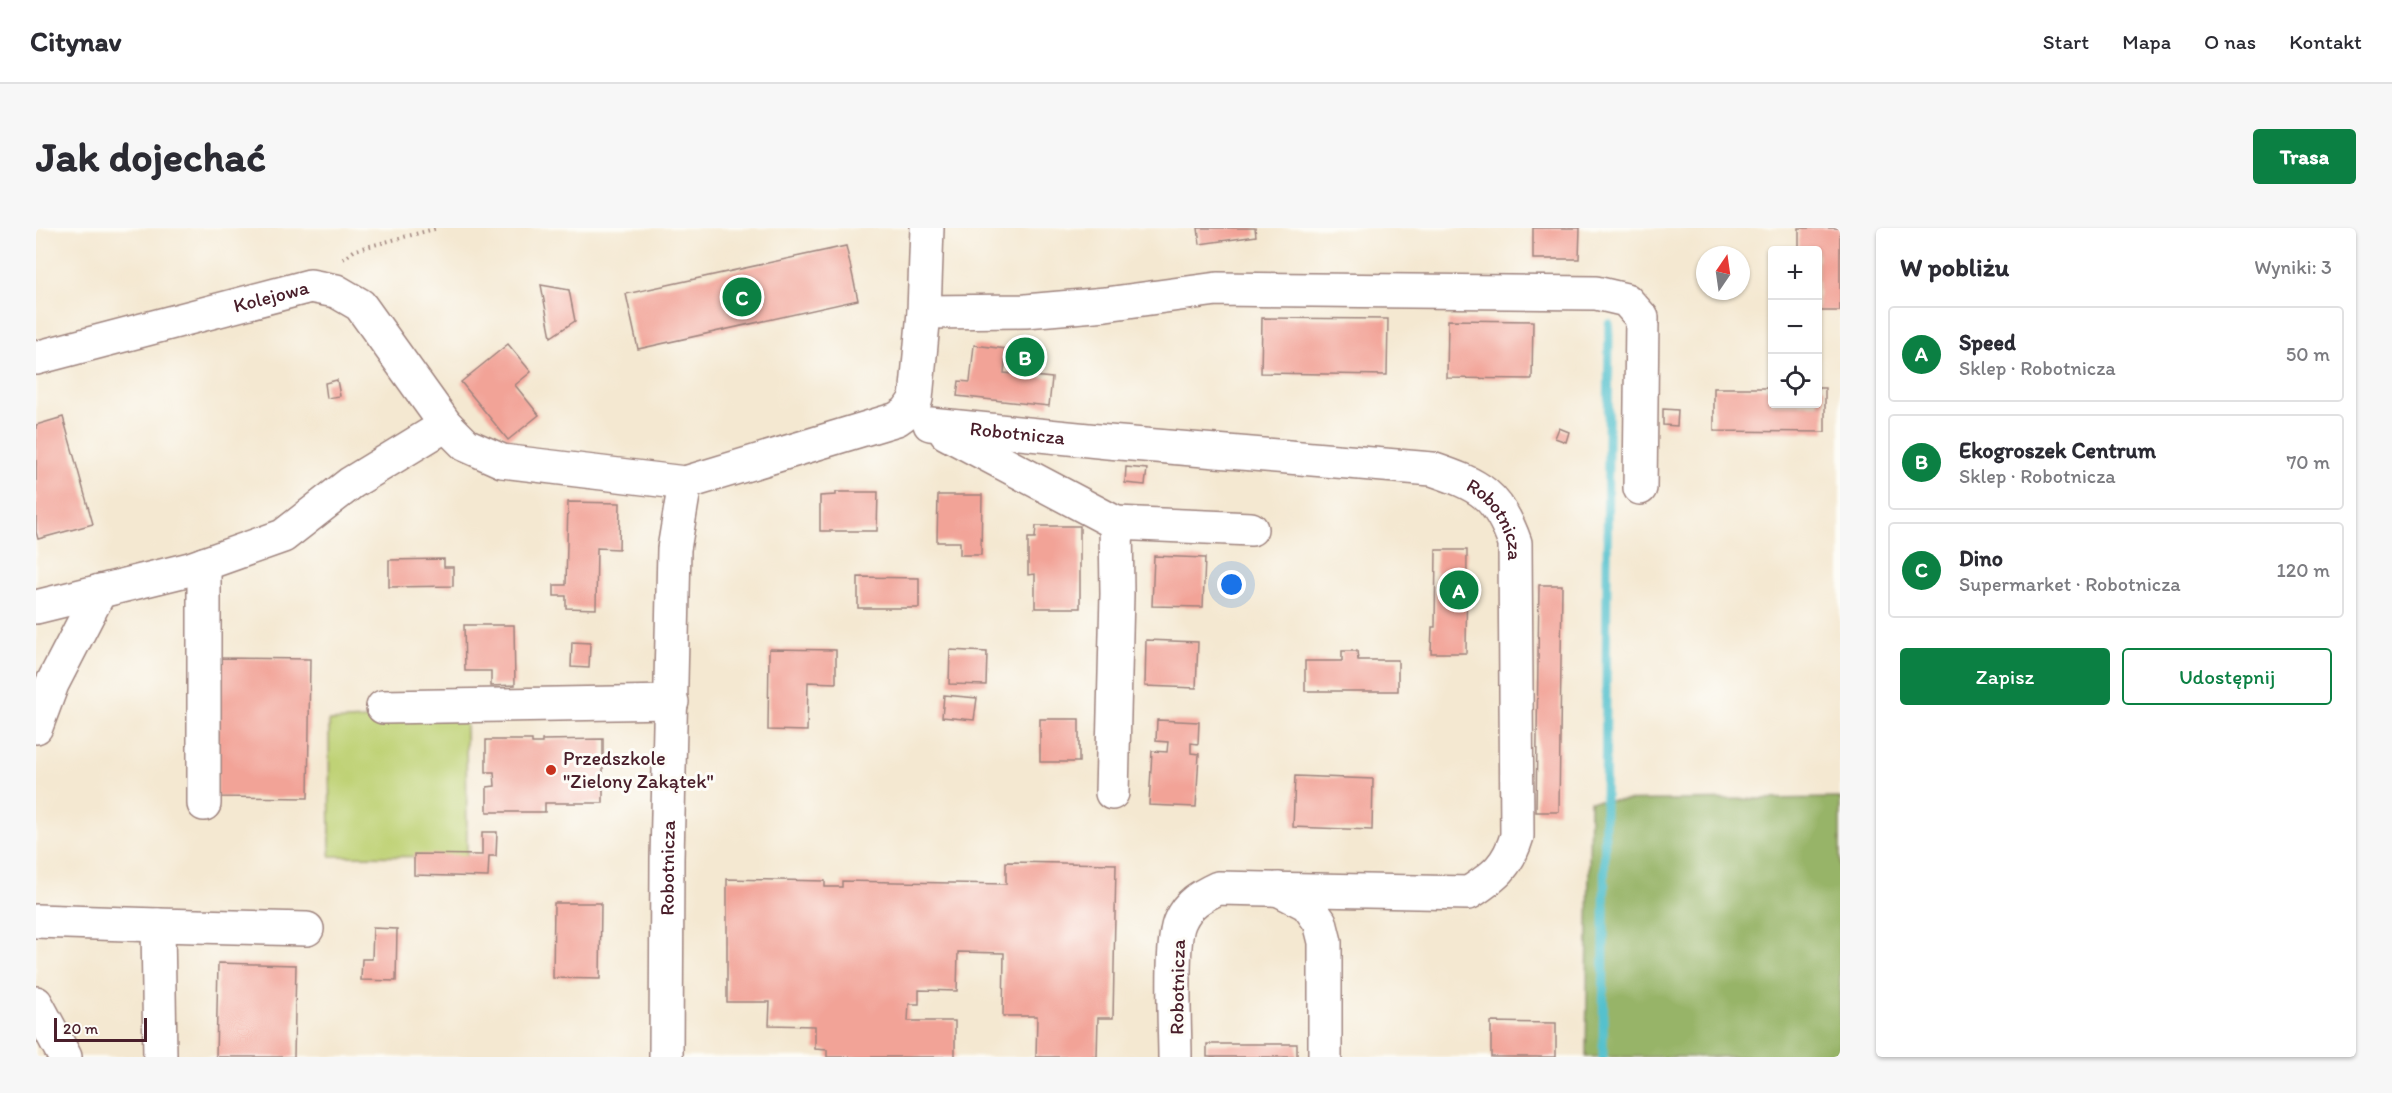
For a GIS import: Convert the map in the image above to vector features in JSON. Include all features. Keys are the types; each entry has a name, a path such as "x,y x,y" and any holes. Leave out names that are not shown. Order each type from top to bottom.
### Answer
{"street":[{"path":"919,418 916,399 924,312 927,228"},
{"name":"Kolejowa","path":"36,358 310,286 336,291 360,305 446,425 466,445 502,461 685,483"},
{"path":"924,312 1026,311 1106,304 1217,289 1596,293 1606,295 1626,300 1642,318 1640,488"},
{"name":"Robotnicza","path":"666,1057 667,859 674,549 685,483 897,418 919,418 1108,442 1432,469 1468,482 1493,500 1507,520 1515,543 1517,836 1511,856 1495,876 1469,893 1218,888 1194,900 1179,922 1176,944 1175,1057"},
{"name":"Robotnicza","path":"919,418 1116,523 1251,530"},
{"path":"36,607 204,564 283,536 351,483 446,425"},
{"path":"1112,793 1117,606 1116,523"},
{"path":"204,564 204,804"},
{"path":"36,726 52,684 100,591"},
{"path":"383,707 672,702"},
{"name":"Robotnicza","path":"1278,889 1307,904 1320,922 1325,942 1325,1057"},
{"path":"36,921 307,929"},
{"path":"158,925 160,1057"},
{"path":"36,1003 65,1057"}],"path":[{"path":"310,286 355,250 438,228"}],"green space":[{"path":"385,718 466,720 467,857 330,856 329,721"},
{"path":"1840,798 1840,1057 1586,1057 1590,801"}],"building":[{"path":"1198,228 1255,228 1256,236 1200,244"},
{"path":"1533,228 1580,228 1579,259 1533,259"},
{"path":"1799,228 1840,228 1840,311 1822,311 1822,246 1799,246"},
{"path":"846,246 858,300 638,349 626,294"},
{"path":"541,285 569,290 575,321 551,337"},
{"path":"1262,318 1388,319 1387,375 1261,373"},
{"path":"1448,320 1533,321 1532,379 1447,378"},
{"path":"508,344 531,372 515,385 539,415 508,440 461,382"},
{"path":"974,345 1006,349 1004,373 1052,378 1049,406 957,396 959,381 970,382"},
{"path":"337,380 340,396 327,398 325,383"},
{"path":"1714,388 1768,388 1768,408 1822,408 1822,388 1825,388 1825,432 1714,431"},
{"path":"1663,409 1678,410 1677,426 1663,425"},
{"path":"63,417 93,524 38,539 36,532 36,425"},
{"path":"1559,428 1569,432 1566,442 1555,438"},
{"path":"1126,467 1147,469 1145,485 1125,483"},
{"path":"836,492 878,492 877,531 820,531 820,496 836,495"},
{"path":"938,495 982,495 981,555 960,555 960,542 937,542"},
{"path":"568,502 620,503 619,549 597,548 596,609 566,608 566,596 554,596 554,585 566,585"},
{"path":"1036,526 1080,526 1080,608 1035,608 1035,574 1028,575 1028,538 1035,538"},
{"path":"1436,550 1467,550 1466,653 1431,653 1432,627 1435,627"},
{"path":"1154,556 1205,558 1203,607 1152,606"},
{"path":"444,559 444,567 453,567 453,586 389,587 389,560"},
{"path":"858,577 919,578 919,608 858,608"},
{"path":"1539,585 1562,585 1559,812 1536,812"},
{"path":"464,625 514,625 515,685 491,686 491,671 465,671"},
{"path":"1146,640 1198,642 1196,688 1145,686"},
{"path":"572,642 590,643 589,668 571,667"},
{"path":"769,649 836,650 836,683 808,682 807,731 768,730"},
{"path":"950,650 987,652 986,685 949,684"},
{"path":"1342,651 1357,651 1358,660 1398,660 1398,691 1305,691 1305,661 1342,661"},
{"path":"219,658 310,659 308,798 217,797"},
{"path":"944,695 977,698 974,720 942,717"},
{"path":"1040,719 1079,719 1079,762 1040,762"},
{"path":"1157,720 1199,722 1198,744 1191,743 1191,753 1199,754 1196,807 1149,805 1152,751 1167,752 1168,742 1156,741"},
{"path":"603,739 603,803 545,803 545,812 487,812 487,787 495,786 494,772 486,772 486,740 532,740 532,743 542,743 542,740"},
{"path":"1295,776 1373,779 1372,830 1293,827"},
{"path":"482,832 497,832 496,856 489,856 488,877 414,875 414,854 482,855"},
{"path":"1006,862 1116,864 1113,1018 1098,1018 1097,1057 1036,1057 1037,1016 1003,1016 1004,953 958,952 957,991 919,990 919,1004 909,1004 908,1021 955,1021 955,1057 827,1057 827,1050 815,1049 815,1026 769,1025 770,1002 727,1002 727,879 825,881 825,887 842,887 842,881 1006,884"},
{"path":"554,903 601,903 600,979 553,978"},
{"path":"373,928 397,929 396,981 361,980 362,959 372,959"},
{"path":"218,963 296,965 294,1057 216,1057"},
{"path":"1491,1022 1556,1023 1556,1057 1491,1057"},
{"path":"1207,1044 1297,1044 1297,1057 1207,1057"}],"waterway":[{"path":"1603,1057 1609,324"}],"place":[{"name":"Dino","path":"742,297"},
{"name":"Ekogroszek Centrum","path":"1025,357"},
{"name":"Speed","path":"1459,590"},
{"name":"Przedszkole \"Zielony Zakątek\"","path":"551,770"}]}
